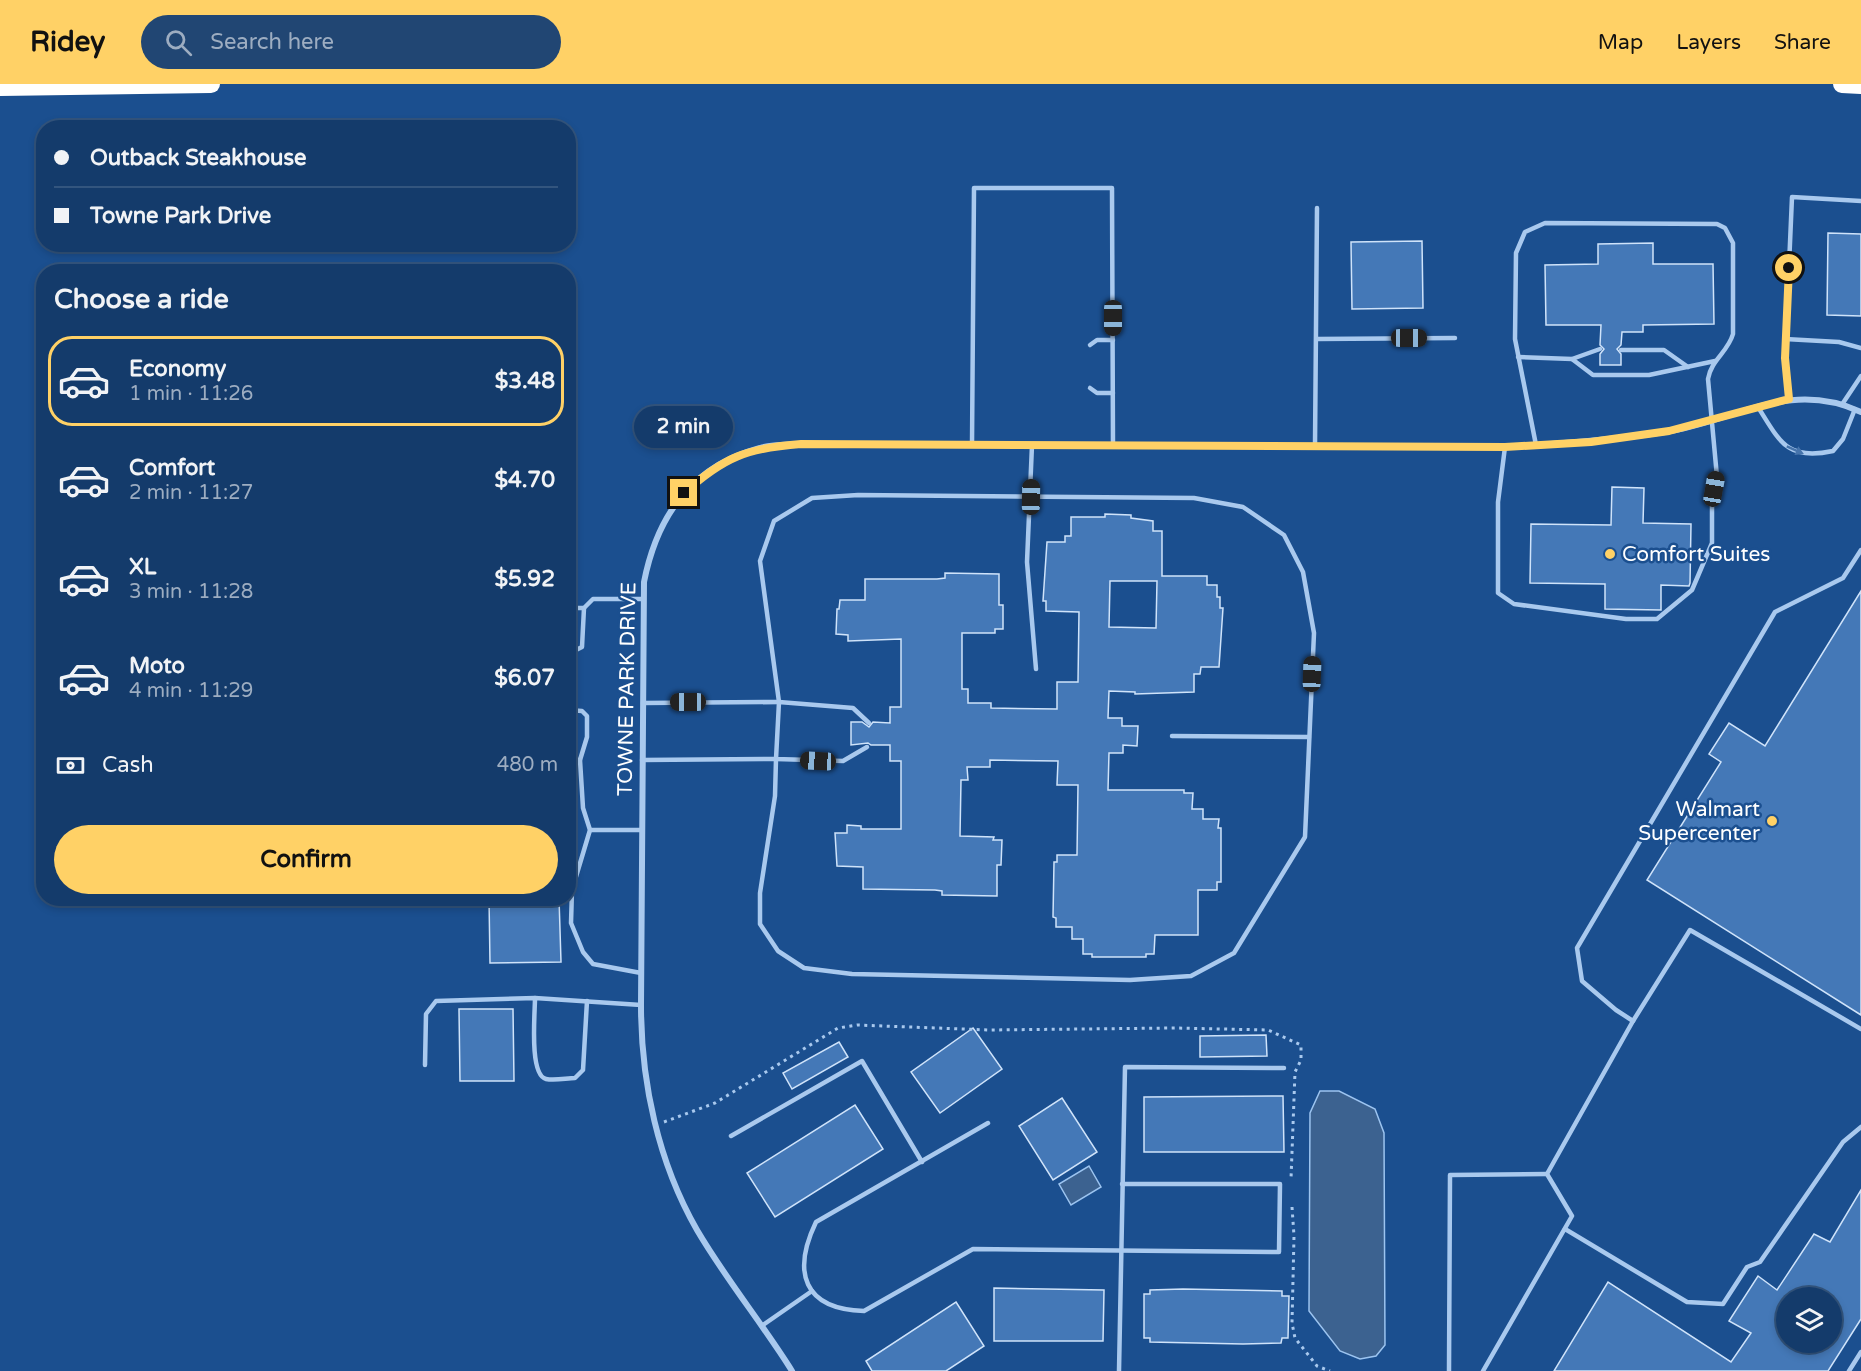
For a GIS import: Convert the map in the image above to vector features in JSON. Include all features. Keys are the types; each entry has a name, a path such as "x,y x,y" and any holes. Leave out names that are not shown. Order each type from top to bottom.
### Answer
{"highway":[{"path":"0,87 211,84"},
{"path":"1842,84 1861,85"}],"street":[{"name":"TOWNE PARK DRIVE","path":"792,1371 697,1229 654,1126 644,1074 641,973 644,582 650,549 665,518 707,472 733,457 762,447 801,444 1505,447 1591,442 1669,431 1789,399 1815,398 1843,403 1858,410"}],"lane":[{"path":"972,445 974,188 1112,188 1113,446"},
{"path":"1789,399 1785,339 1792,197 1861,201"},
{"path":"1315,446 1317,208"},
{"path":"1505,447 1498,502 1498,593 1514,604 1626,619 1657,619 1692,590 1712,543 1712,501 1717,477 1708,379 1710,367 1731,343 1733,334 1733,243 1725,228 1717,224 1545,223 1525,232 1519,241 1516,253 1515,339 1536,445"},
{"path":"1317,339 1455,338"},
{"path":"1785,339 1839,342 1861,348"},
{"path":"1090,345 1097,340 1113,340"},
{"path":"1518,357 1572,359 1600,349"},
{"path":"1621,350 1664,350 1689,368"},
{"path":"1572,359 1593,375 1649,375 1715,361"},
{"path":"1843,403 1861,376"},
{"path":"1090,388 1097,393 1113,393"},
{"path":"1758,407 1779,441 1794,453 1813,456 1833,452 1843,439 1858,410"},
{"path":"1032,445 1027,562 1036,669"},
{"path":"858,495 1031,497 1194,498 1243,507 1284,535 1303,573 1314,633 1305,837 1234,953 1191,976 1130,980 852,974 804,968 778,951 760,924 760,893 775,796 779,702 760,561 774,521 812,498 858,495"},
{"path":"1633,1021 1616,1010 1582,981 1577,948 1776,612 1843,578 1861,550"},
{"path":"576,650 582,647 584,608 593,599 644,599"},
{"path":"576,608 584,608"},
{"path":"643,703 779,702 853,708 869,723"},
{"path":"576,711 582,711 587,716 587,737 580,760 583,808 590,830 576,877"},
{"path":"1172,736 1309,737"},
{"path":"642,760 843,761 867,747"},
{"path":"590,830 642,830"},
{"path":"572,906 571,923 583,952 593,964 641,973"},
{"path":"1547,1174 1633,1021 1690,930 1861,1029"},
{"path":"425,1065 426,1014 436,1001 535,998 641,1005"},
{"path":"535,998 535,1064 539,1075 546,1079 575,1078 583,1070 587,1001"},
{"path":"731,1136 862,1061 922,1162"},
{"path":"1119,1371 1125,1067 1284,1068"},
{"path":"988,1124 816,1222 805,1246 803,1269 812,1291 825,1302 846,1310 864,1311 973,1250 1279,1252 1280,1184 1122,1184"},
{"path":"1565,1229 1687,1302 1723,1304 1747,1267 1760,1262 1843,1142 1861,1127"},
{"path":"1483,1371 1572,1216 1547,1174"},
{"path":"1449,1371 1450,1175 1547,1174"},
{"path":"763,1325 812,1291"},
{"path":"1849,1371 1861,1352"}],"path":[{"path":"654,1126 715,1103 838,1028 857,1025 989,1030 1175,1028 1268,1030 1301,1045 1301,1060 1295,1071 1290,1183"},
{"path":"1292,1204 1294,1236 1292,1323 1295,1338 1317,1366 1330,1371"}],"water":[{"path":"1320,1091 1339,1091 1375,1109 1384,1133 1385,1345 1376,1356 1360,1359 1340,1351 1309,1311 1310,1113"},
{"path":"1089,1166 1101,1187 1071,1205 1059,1184"}],"building":[{"path":"1828,233 1861,234 1861,316 1827,315"},
{"path":"1422,241 1423,308 1352,309 1351,242"},
{"path":"1653,243 1653,264 1713,264 1714,324 1643,325 1643,332 1622,332 1621,345 1617,349 1621,354 1621,365 1600,365 1600,354 1604,349 1600,345 1601,325 1546,325 1545,265 1598,264 1598,244"},
{"name":"Comfort Suites","path":"1612,487 1644,488 1643,523 1691,524 1689,586 1661,585 1661,610 1605,609 1605,584 1530,583 1531,524 1611,525"},
{"path":"1105,514 1131,515 1131,518 1153,521 1153,531 1162,531 1162,576 1207,576 1207,585 1217,585 1217,597 1220,597 1220,608 1223,608 1219,667 1201,667 1200,674 1194,674 1194,692 1135,694 1135,692 1109,691 1108,718 1122,718 1122,726 1138,726 1137,746 1123,745 1123,753 1109,753 1108,790 1184,790 1184,793 1193,793 1192,809 1203,809 1203,819 1219,819 1221,882 1217,882 1217,890 1198,890 1198,935 1155,935 1154,954 1146,954 1146,957 1092,957 1092,954 1083,954 1083,939 1072,939 1072,927 1056,927 1056,918 1053,917 1054,862 1057,862 1057,855 1077,855 1078,785 1057,785 1058,761 990,760 990,767 967,767 968,780 961,780 960,836 994,837 993,840 1002,840 1001,865 997,865 997,896 942,895 942,891 935,890 863,889 863,867 837,866 835,833 847,833 847,825 861,826 861,829 901,829 901,761 890,761 890,745 868,743 851,745 851,722 862,722 869,727 873,722 890,723 890,707 901,707 901,639 848,641 848,635 836,634 837,609 839,609 840,600 865,600 865,579 937,579 945,578 945,573 999,574 999,605 1003,605 1003,629 995,629 995,633 962,633 962,689 968,689 968,703 991,703 991,708 1057,709 1057,682 1078,682 1079,612 1046,611 1046,601 1043,601 1047,542 1065,542 1065,536 1071,536 1071,517 1105,517","holes":["1110,581 1157,581 1156,628 1109,627"]},
{"name":"Walmart Supercenter","path":"1861,591 1861,1015 1647,880 1721,762 1709,754 1729,723 1765,746"},
{"path":"489,906 559,906 561,962 490,963"},
{"path":"459,1009 513,1009 514,1081 460,1081"},
{"path":"973,1028 1002,1069 940,1113 911,1072"},
{"path":"1266,1035 1267,1056 1200,1057 1200,1036"},
{"path":"839,1042 848,1057 792,1089 783,1073"},
{"path":"1283,1096 1284,1152 1144,1152 1144,1097"},
{"path":"1062,1098 1097,1152 1053,1180 1019,1126"},
{"path":"855,1105 883,1149 775,1217 747,1173"},
{"path":"1861,1190 1861,1319 1842,1349 1842,1287 1779,1287 1814,1234 1830,1242"},
{"path":"1758,1276 1776,1289 1776,1353 1839,1353 1828,1371 1554,1371 1608,1282 1731,1362 1751,1333 1729,1321"},
{"path":"994,1288 1104,1290 1103,1341 994,1341"},
{"path":"1150,1290 1282,1291 1282,1296 1289,1296 1288,1338 1282,1338 1281,1343 1243,1344 1150,1342 1150,1338 1144,1338 1144,1294 1150,1294"},
{"path":"956,1302 984,1346 946,1371 872,1371 866,1361"}],"place":[{"name":"Comfort Suites","path":"1610,554"},
{"name":"Walmart Supercenter","path":"1772,821"}],"route":[{"path":"684,493 707,472 733,457 762,447 801,444 1505,447 1591,442 1669,431 1789,399 1785,358 1789,268"}]}
